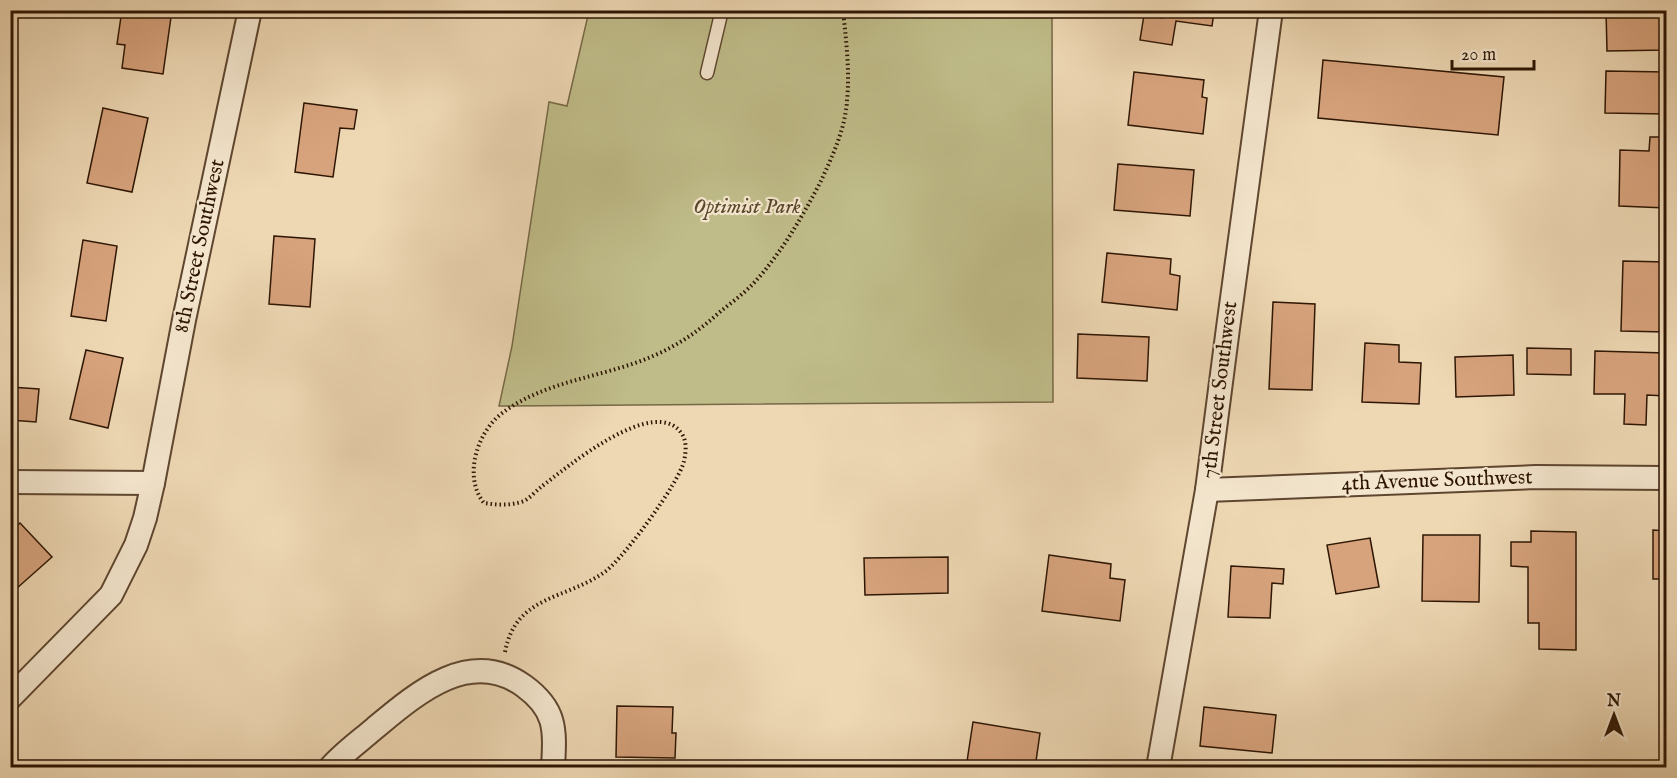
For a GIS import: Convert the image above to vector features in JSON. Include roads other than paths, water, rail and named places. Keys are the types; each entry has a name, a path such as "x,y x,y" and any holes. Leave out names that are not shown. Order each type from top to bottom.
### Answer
{"street":[{"name":"8th Street Southwest","path":"10,698 111,595 125,571 136,544 153,483 184,320 250,10"},
{"name":"7th Street Southwest","path":"1158,768 1207,490 1272,10"},
{"name":"4th Avenue Southwest","path":"1207,490 1536,477 1666,478"},
{"path":"10,482 153,483"},
{"path":"330,768 406,702 432,685 459,674 488,671 501,673 517,681 536,695 550,714 554,737 553,768"}],"lane":[{"path":"707,73 722,10"}],"park label":[{"name":"Optimist Park","path":"747,207"}]}
